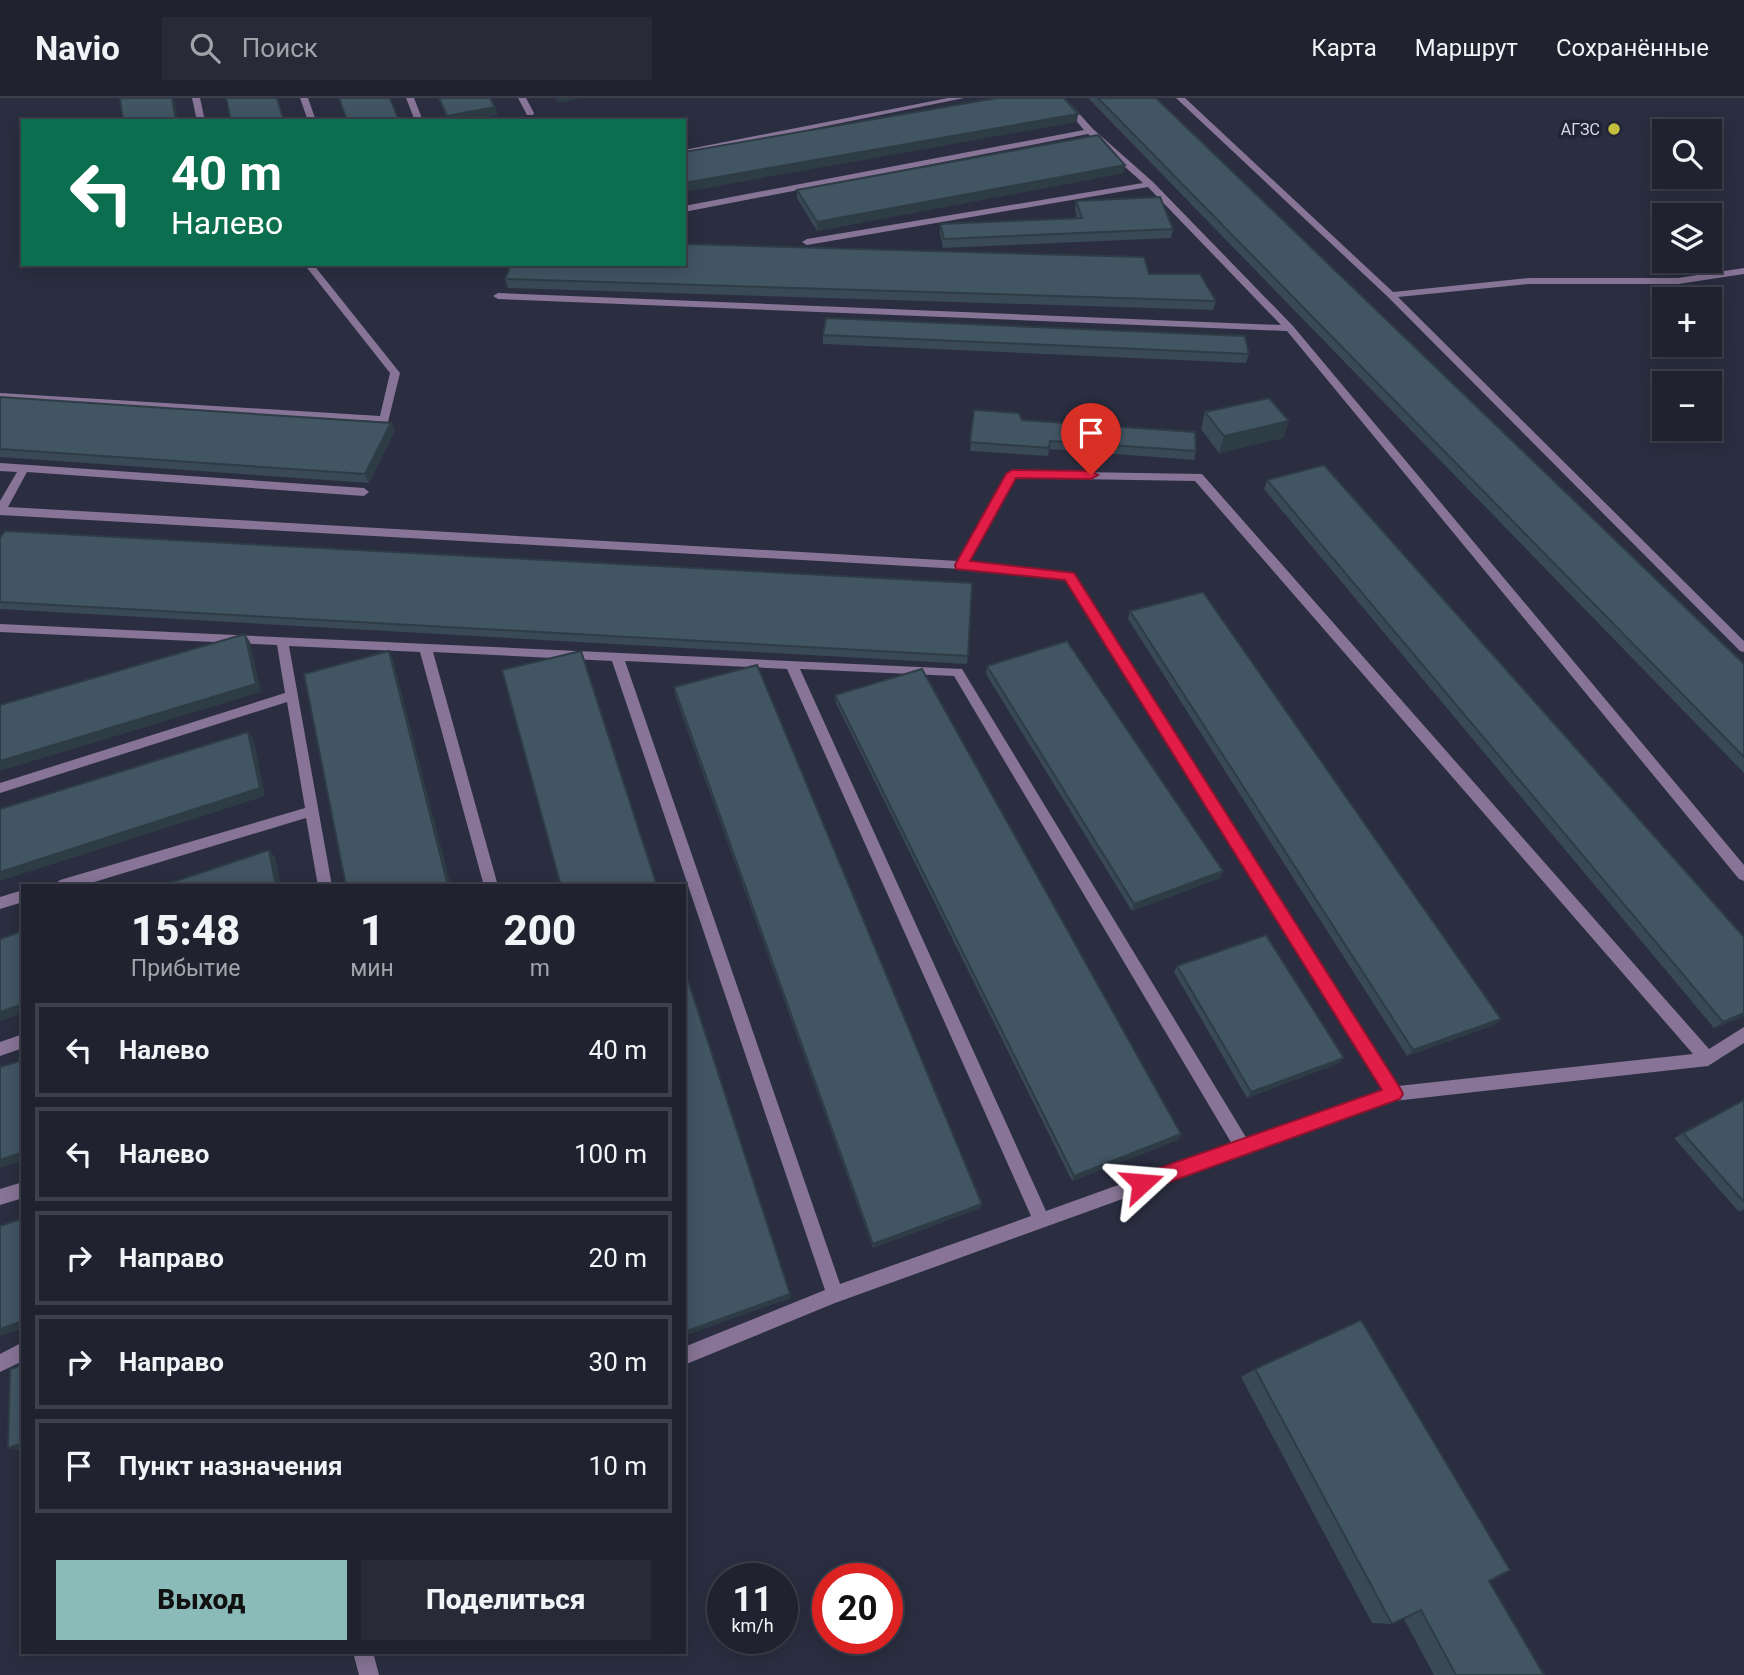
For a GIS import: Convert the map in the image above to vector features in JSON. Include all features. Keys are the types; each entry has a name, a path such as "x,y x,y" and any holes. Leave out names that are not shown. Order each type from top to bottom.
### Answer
{"lane":[{"path":"196,98 201,119"},
{"path":"304,98 311,119"},
{"path":"410,98 418,119"},
{"path":"522,98 530,113"},
{"path":"686,153 960,98"},
{"path":"1061,98 1090,131 1150,184 1290,328 1744,875"},
{"path":"1181,98 1391,295 1744,648"},
{"path":"686,209 1090,131"},
{"path":"807,242 1150,184"},
{"path":"0,396 384,420 395,373 310,266"},
{"path":"1391,295 1529,281 1678,281 1744,271"},
{"path":"498,296 1290,328"},
{"path":"0,467 364,492"},
{"path":"24,469 0,510 961,565 1069,576 1394,1094"},
{"path":"961,565 1012,474 1198,477 1708,1059"},
{"path":"0,628 958,672 1243,1147"},
{"path":"282,640 325,884"},
{"path":"425,647 490,884"},
{"path":"617,656 835,1294"},
{"path":"790,664 1041,1219"},
{"path":"0,788 292,696"},
{"path":"67,884 312,811"},
{"path":"0,903 21,897"},
{"path":"686,1355 835,1294 1394,1094 1708,1059 1744,1034"},
{"path":"0,1049 21,1042"},
{"path":"0,1198 21,1191"},
{"path":"0,1363 21,1352"},
{"path":"364,1654 369,1675"}],"building":[{"path":"120,98 172,98 176,119 123,119"},
{"path":"226,98 277,98 283,119 231,119"},
{"path":"339,98 390,98 398,119 346,119"},
{"path":"439,98 490,98 495,107 447,116"},
{"path":"997,98 1064,98 1078,114 686,183 686,152"},
{"path":"1098,98 1156,98 1744,664 1744,757"},
{"path":"1098,135 1125,165 817,222 797,190"},
{"path":"1160,197 1173,229 944,239 940,224 1082,218 1076,201"},
{"path":"686,244 1144,257 1149,274 1200,274 1216,301 505,279 510,266 686,266"},
{"path":"826,318 1245,336 1249,354 823,335"},
{"path":"0,397 391,423 365,474 0,449"},
{"path":"1269,398 1289,421 1224,436 1205,412"},
{"path":"974,410 1019,413 1022,420 1195,432 1196,451 1050,441 1049,448 970,442"},
{"path":"1324,465 1744,937 1744,1013 1723,1022 1267,480"},
{"path":"5,531 972,583 968,656 0,602 0,538"},
{"path":"1203,592 1501,1019 1413,1050 1130,611"},
{"path":"245,634 256,684 0,761 0,705"},
{"path":"1067,641 1223,871 1134,904 987,666"},
{"path":"389,651 447,884 346,884 304,674"},
{"path":"581,651 656,884 560,884 502,670"},
{"path":"757,665 982,1204 873,1244 674,687"},
{"path":"922,669 1181,1134 1074,1176 835,695"},
{"path":"248,732 260,788 0,872 0,809"},
{"path":"269,850 276,884 167,884"},
{"path":"21,932 21,1005 0,1012 0,939"},
{"path":"1266,935 1344,1058 1251,1092 1177,966"},
{"path":"686,974 790,1294 686,1331"},
{"path":"21,1061 21,1153 0,1160 0,1067"},
{"path":"1744,1100 1744,1202 1683,1133"},
{"path":"21,1219 21,1322 0,1329 0,1226"},
{"path":"1361,1320 1510,1570 1489,1581 1544,1675 1456,1675 1421,1610 1392,1624 1255,1369"},
{"path":"21,1366 21,1444 8,1448 10,1369"}],"place":[{"name":"АГЗС","path":"1614,129"}],"route":[{"path":"1091,475 1012,474 961,565 1069,576 1394,1094 1142,1183"}]}
